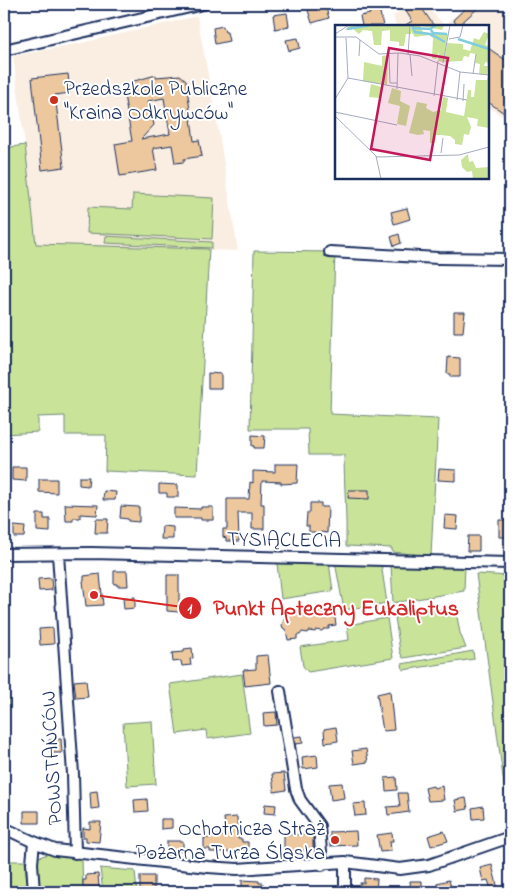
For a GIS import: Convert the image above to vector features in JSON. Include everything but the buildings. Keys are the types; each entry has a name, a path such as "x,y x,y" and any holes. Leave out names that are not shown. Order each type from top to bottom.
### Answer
{"street":[{"path":"4,50 203,4"},
{"path":"330,252 438,258 510,259"},
{"name":"TYSIĄCLECIA","path":"4,554 91,553 510,563"},
{"name":"POWSTAŃCÓW","path":"58,554 74,774 75,853"},
{"path":"280,691 296,789 300,800 319,826 322,865"},
{"name":"POWSTAŃCÓW","path":"4,828 55,850 237,869 322,865 345,862 400,870 428,865 510,837"},
{"path":"34,842 32,863 34,892"},
{"path":"345,862 345,892"}],"shaded area":[{"path":"411,4 425,4 444,25 396,25 393,16"},
{"path":"469,4 510,4 510,121 489,108 489,25 444,25"},
{"path":"197,16 219,133 238,251 36,244 13,56 81,43"}],"green space":[{"path":"25,145 36,244 209,249 197,475 105,471 106,435 65,435 65,416 38,417 38,432 4,434 4,148"},
{"path":"133,194 214,198 212,239 87,233 88,207 132,209"},
{"path":"106,236 212,242 212,248 105,243"},
{"path":"254,251 335,252 330,414 438,419 431,556 392,552 392,548 346,546 344,455 309,455 308,429 250,429"},
{"path":"335,562 381,563 387,603 344,610"},
{"path":"277,563 329,563 333,591 281,599"},
{"path":"391,564 465,565 464,591 393,603"},
{"path":"476,574 510,576 510,830"},
{"path":"453,607 456,611 460,633 466,648 403,658 400,652 395,617"},
{"path":"387,618 393,658 308,672 303,666 300,647 349,640 347,625"},
{"path":"4,637 10,639 8,734 4,735"},
{"path":"473,651 474,659 403,670 402,664"},
{"path":"242,674 250,733 207,739 206,730 177,734 170,684"},
{"path":"152,721 156,784 127,786 123,723"},
{"path":"48,854 82,859 83,892 40,892 36,858"},
{"path":"4,861 25,861 28,892 4,892"},
{"path":"100,868 135,871 137,892 103,892"}],"place":[{"name":"Przedszkole Publiczne \"Kraina Odkrywców\"","path":"54,100"},
{"name":"Punkt Apteczny Eukaliptus","path":"94,595"},
{"name":"Ochotnicza Straż Pożarna Turza Śląska","path":"335,840"}]}
